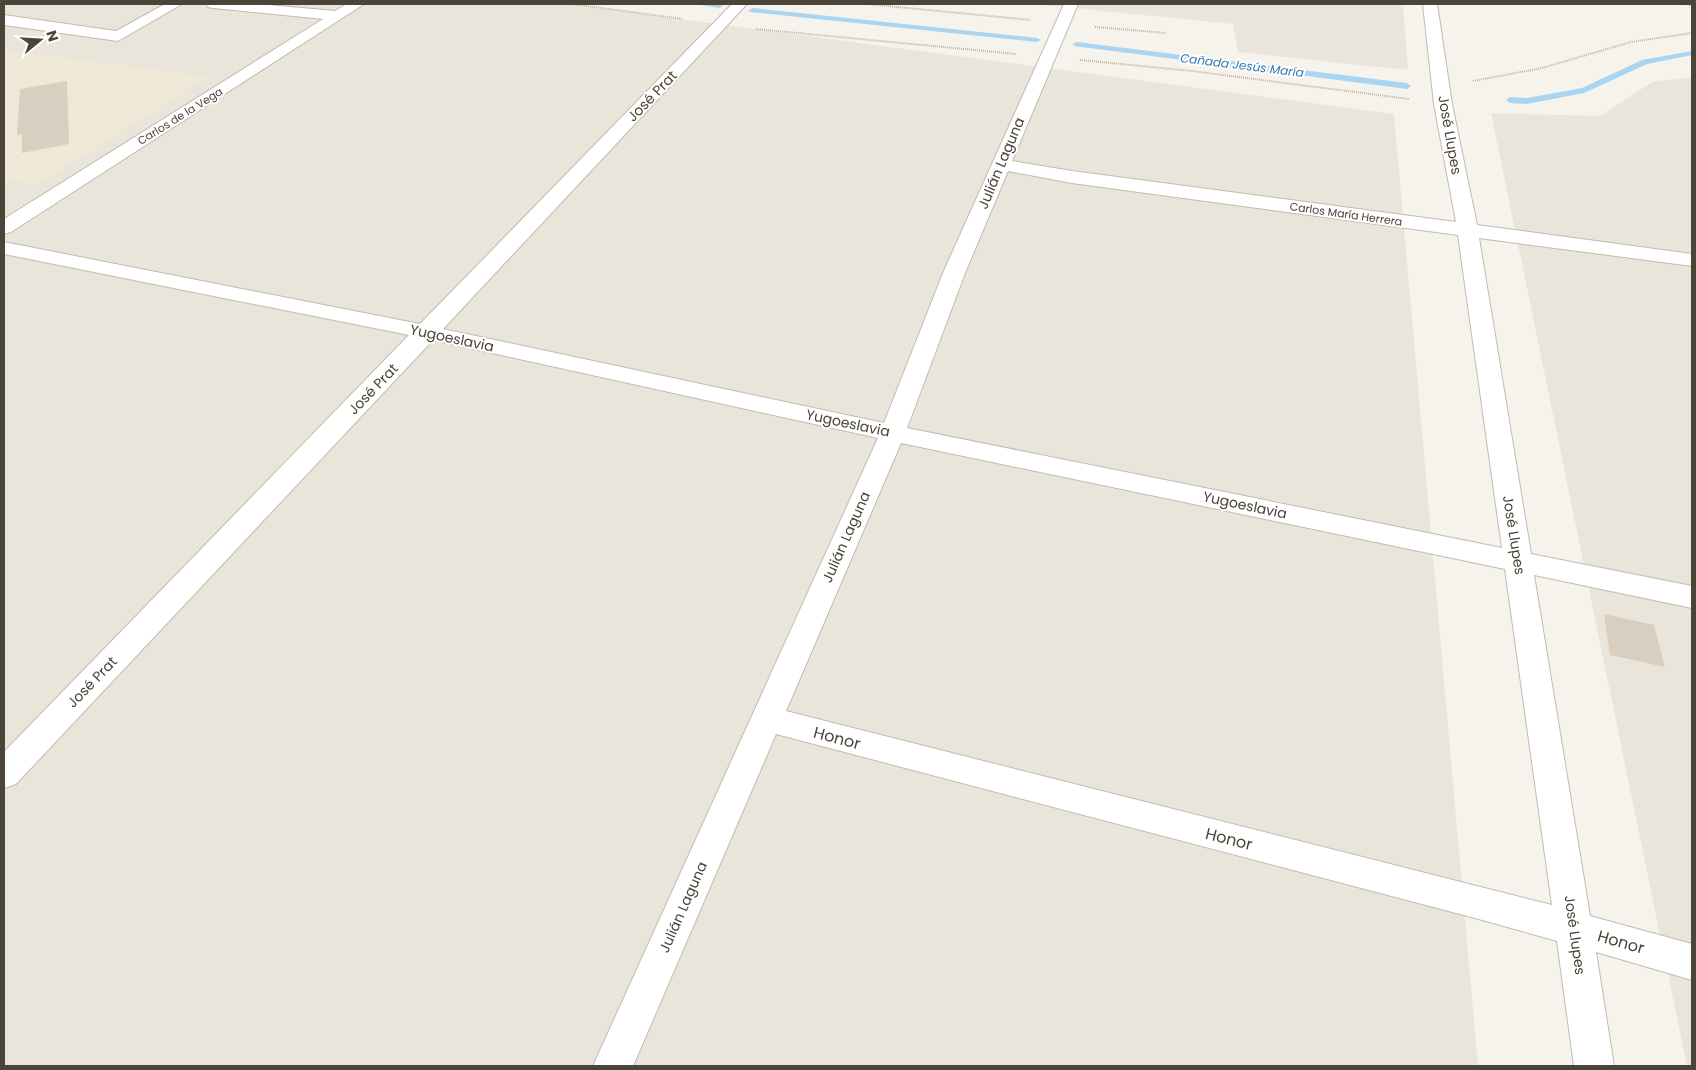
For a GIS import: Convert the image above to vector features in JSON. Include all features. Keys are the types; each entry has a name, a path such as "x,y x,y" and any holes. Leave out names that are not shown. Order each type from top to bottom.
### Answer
{"street":[{"path":"4,20 118,36 175,4"},
{"path":"213,4 337,16"},
{"name":"Carlos de la Vega","path":"4,228 356,4"},
{"name":"José Prat","path":"4,774 740,4"},
{"name":"José Llupes","path":"1430,4 1441,86 1468,231 1594,1066"},
{"name":"Julián Laguna","path":"613,1066 893,433 954,273 1066,14"},
{"name":"Carlos María Herrera","path":"1000,164 1072,177 1692,260"},
{"name":"Yugoeslavia","path":"4,248 427,332 893,433 1692,597"},
{"name":"Honor","path":"766,719 1574,929 1692,962"}],"path":[{"path":"572,4 660,15 719,26"},
{"path":"866,4 1066,14 1166,33"},
{"path":"1684,4 1692,4"},
{"path":"1441,86 1542,68 1631,42 1692,33"}],"shaded area":[{"path":"4,4 567,4 1394,114 1478,1066 4,1066"},
{"path":"1032,4 1403,4 1408,70 1238,52 1233,24"},
{"path":"4,50 209,77 37,185 4,179"},
{"path":"1692,77 1692,1066 1687,1066 1491,113 1600,116 1652,82"}],"building":[{"path":"67,81 69,144 22,153 22,134 17,135 20,89"},
{"path":"1604,614 1654,625 1665,667 1610,655"}],"waterway":[{"name":"Cañada Jesús María","path":"698,4 719,6"},
{"name":"Cañada Jesús María","path":"753,10 1037,40"},
{"name":"Cañada Jesús María","path":"1077,44 1407,86"},
{"path":"1510,100 1527,101 1584,90 1645,62 1692,53"}]}
